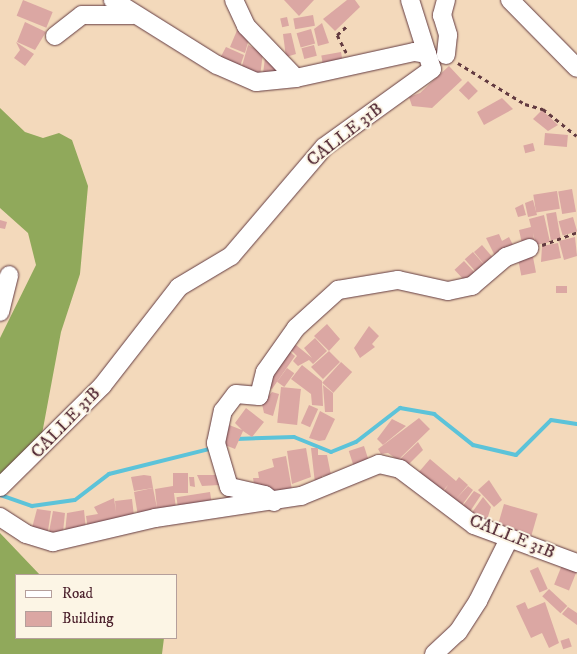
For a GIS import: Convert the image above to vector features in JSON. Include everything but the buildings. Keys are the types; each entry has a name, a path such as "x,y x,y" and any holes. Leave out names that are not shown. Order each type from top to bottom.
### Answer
{"street":[{"path":"112,0 133,15 217,65 256,82 296,78 414,52 427,54 410,0"},
{"path":"234,0 246,26 296,78"},
{"path":"446,0 442,15 448,35 446,55"},
{"path":"510,0 577,68"},
{"path":"54,36 82,15 133,15"},
{"name":"CALLE 31B","path":"0,487 102,386 179,287 231,256 324,147 427,75 432,61 427,54"},
{"path":"274,502 265,495 229,487 219,463 216,443 222,411 231,400 240,394 259,396 275,354 296,328 338,290 398,280 448,291 472,286 506,257 529,248"},
{"path":"0,312 9,276"},
{"name":"CALLE 31B","path":"0,517 26,534 53,542 155,518 274,502 321,490 359,470 386,464 400,468 474,526 577,563"},
{"path":"434,654 458,632 493,576 509,540"}],"path":[{"path":"347,26 337,34 351,66"},
{"path":"446,55 524,104 543,109 577,136"},
{"path":"529,248 577,232"}],"green space":[{"path":"0,108 25,132 43,138 59,133 72,140 88,186 80,274 61,332 42,434 0,477 0,338 36,265 28,233 0,208"},
{"path":"0,533 39,574 15,574 15,639 164,639 162,654 0,654"}],"waterway":[{"path":"236,439 294,437 331,452 356,442 400,408 434,414 473,445 516,455 551,420 577,424"},
{"path":"0,495 32,506 75,500 109,474 213,448"}]}
